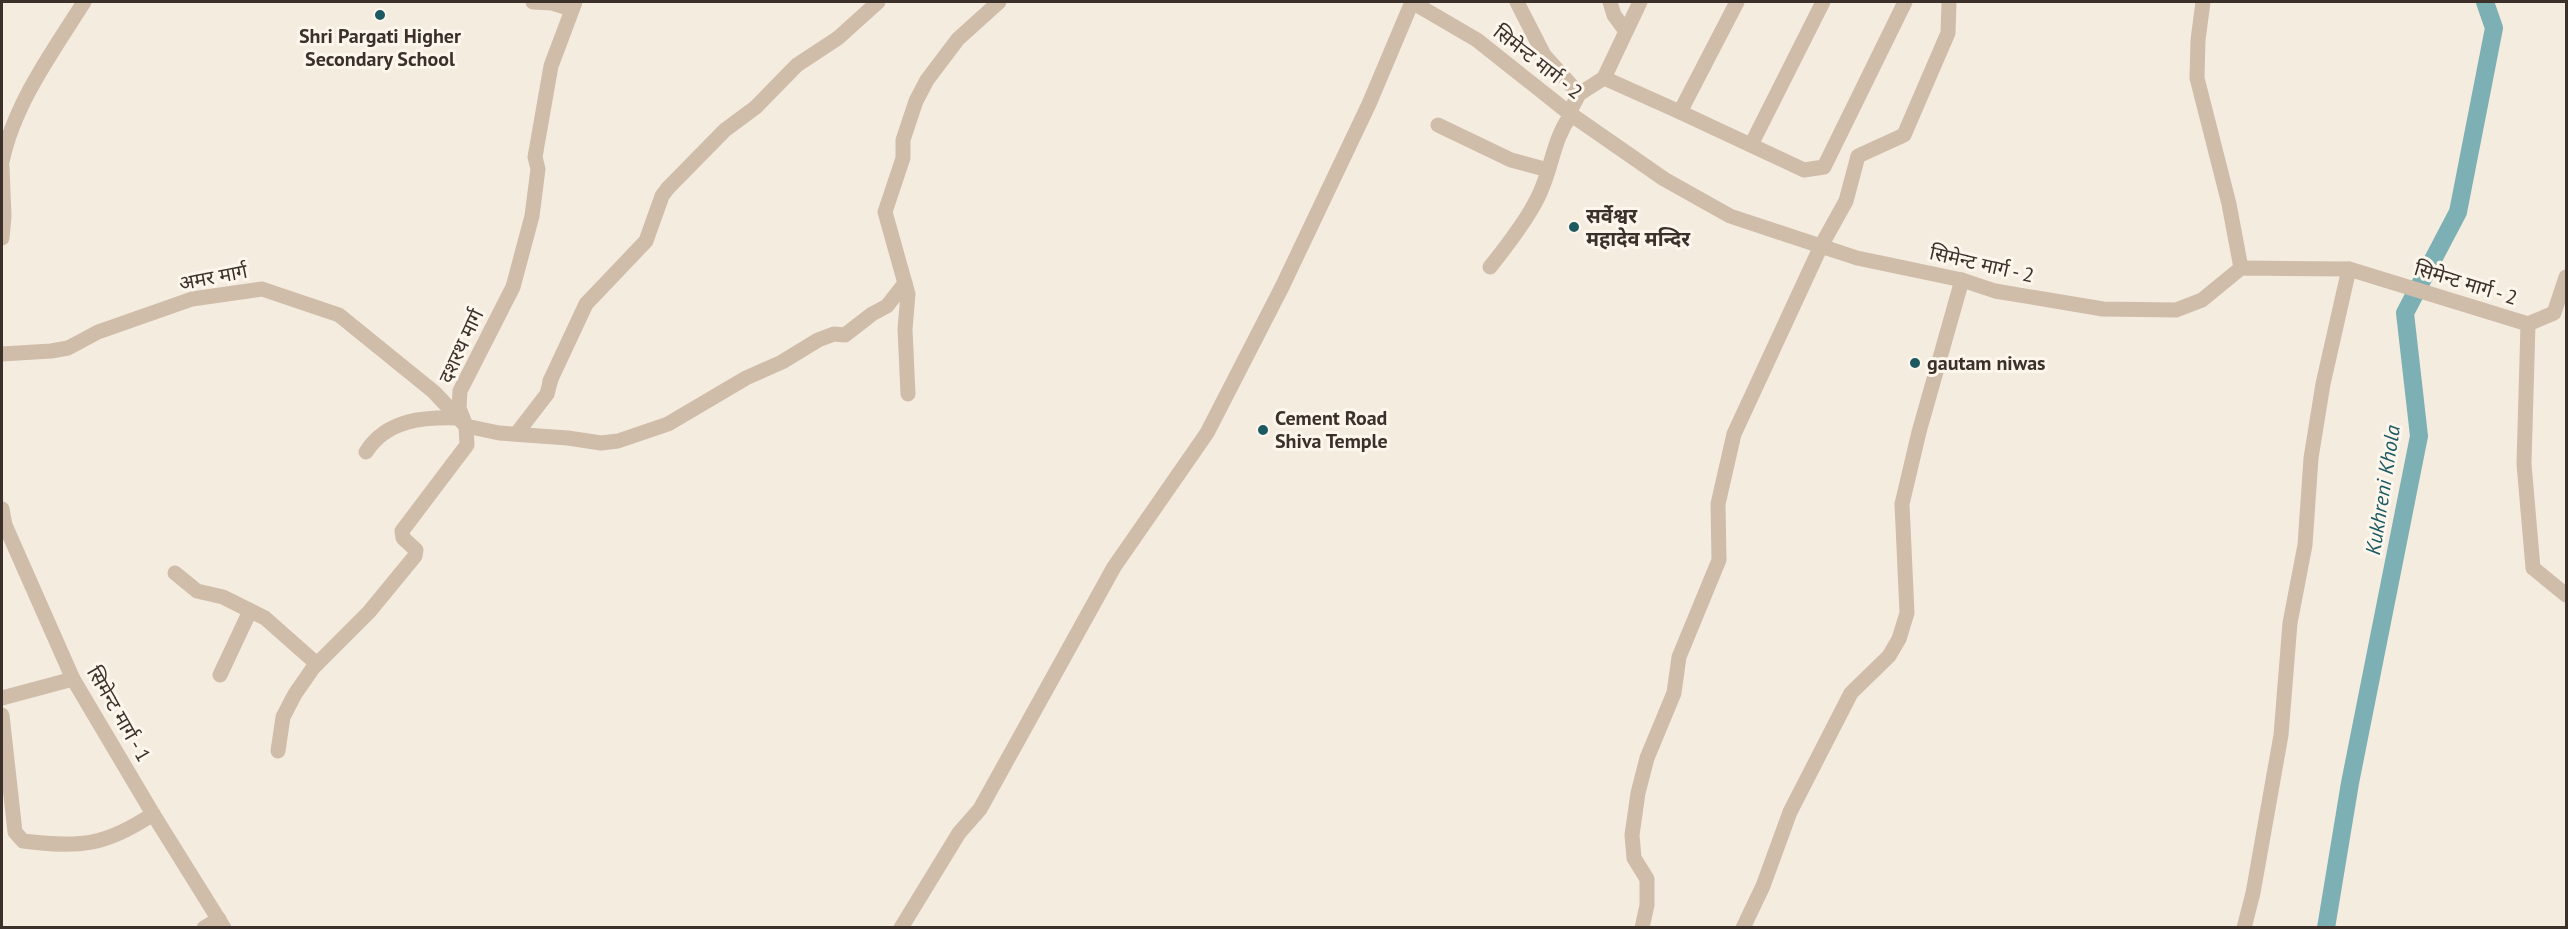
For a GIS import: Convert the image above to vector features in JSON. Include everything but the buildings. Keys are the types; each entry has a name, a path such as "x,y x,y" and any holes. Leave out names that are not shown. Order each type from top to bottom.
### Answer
{"street":[{"path":"2,162 6,140 18,115 84,2"},
{"path":"533,2 552,3 568,8 574,4"},
{"path":"518,433 547,394 550,380 571,340 580,313 590,298 611,280 628,258 646,241 662,196 668,188 725,130 756,107 797,65 838,38 878,2"},
{"path":"908,394 905,329 908,294 885,212 903,158 903,140 916,101 927,80 958,39 999,2"},
{"path":"901,927 959,833 981,809 1114,567 1207,433 1282,287 1369,104 1412,2"},
{"name":"सिमेन्ट मार्ग - 2","path":"1412,2 1476,40 1570,114 1646,168 1730,216 1857,258 1962,280 1995,291 2103,309 2176,310 2202,300 2241,268 2349,269 2528,324 2554,313 2566,277"},
{"path":"1517,2 1544,55 1579,94"},
{"path":"1610,2 1614,15 1625,30"},
{"path":"1490,267 1542,191 1560,129 1579,94 1604,78 1640,2"},
{"path":"1680,112 1737,2"},
{"path":"1751,145 1823,2"},
{"path":"1604,78 1804,170 1824,167 1905,2"},
{"path":"1642,927 1647,904 1647,879 1634,858 1632,835 1638,793 1647,758 1674,693 1679,657 1719,560 1718,504 1734,434 1821,246 1846,201 1858,156 1904,135 1948,33 1949,2"},
{"path":"2203,2 2198,39 2197,78 2229,204 2241,268"},
{"name":"दशरथ मार्ग","path":"278,751 283,717 295,694 317,664 369,612 415,556 416,550 403,538 402,531 467,445 459,408 460,391 513,287 532,216 538,169 535,157 550,66 574,4"},
{"path":"1438,125 1520,164 1548,170"},
{"path":"2,167 4,216 2,238"},
{"path":"2244,927 2253,893 2281,735 2290,623 2305,545 2311,458 2323,384 2349,269"},
{"path":"1743,927 1763,886 1790,812 1851,693 1889,656 1899,639 1907,613 1902,504 1919,432 1962,280"},
{"path":"366,452 372,444 398,423 440,417 500,433 601,443 618,441 689,414 720,392 782,362 818,340 834,334 845,335 872,314 887,306 905,283"},
{"name":"अमर मार्ग","path":"2,354 68,348 98,332 192,299 262,289 339,315 434,392 463,422"},
{"path":"2528,324 2524,464 2533,568 2566,595"},
{"name":"सिमेन्ट मार्ग - 1","path":"2,509 5,525 73,679 153,814 222,923"},
{"path":"175,573 197,591 223,597 265,618 317,664"},
{"path":"220,675 250,611"},
{"path":"2,698 73,679"},
{"path":"2,715 15,832 23,841 89,844 126,832 153,814"},
{"path":"204,927 222,923"}],"waterway":[{"name":"Kukhreni Khola","path":"2326,928 2350,783 2419,436 2405,313 2458,212 2494,28 2485,2"}],"place":[{"name":"Shri Pargati Higher Secondary School","path":"380,15"},
{"name":"सर्वेश्वर महादेव मन्दिर","path":"1574,227"},
{"name":"gautam niwas","path":"1915,363"},
{"name":"Cement Road Shiva Temple","path":"1263,430"}]}
